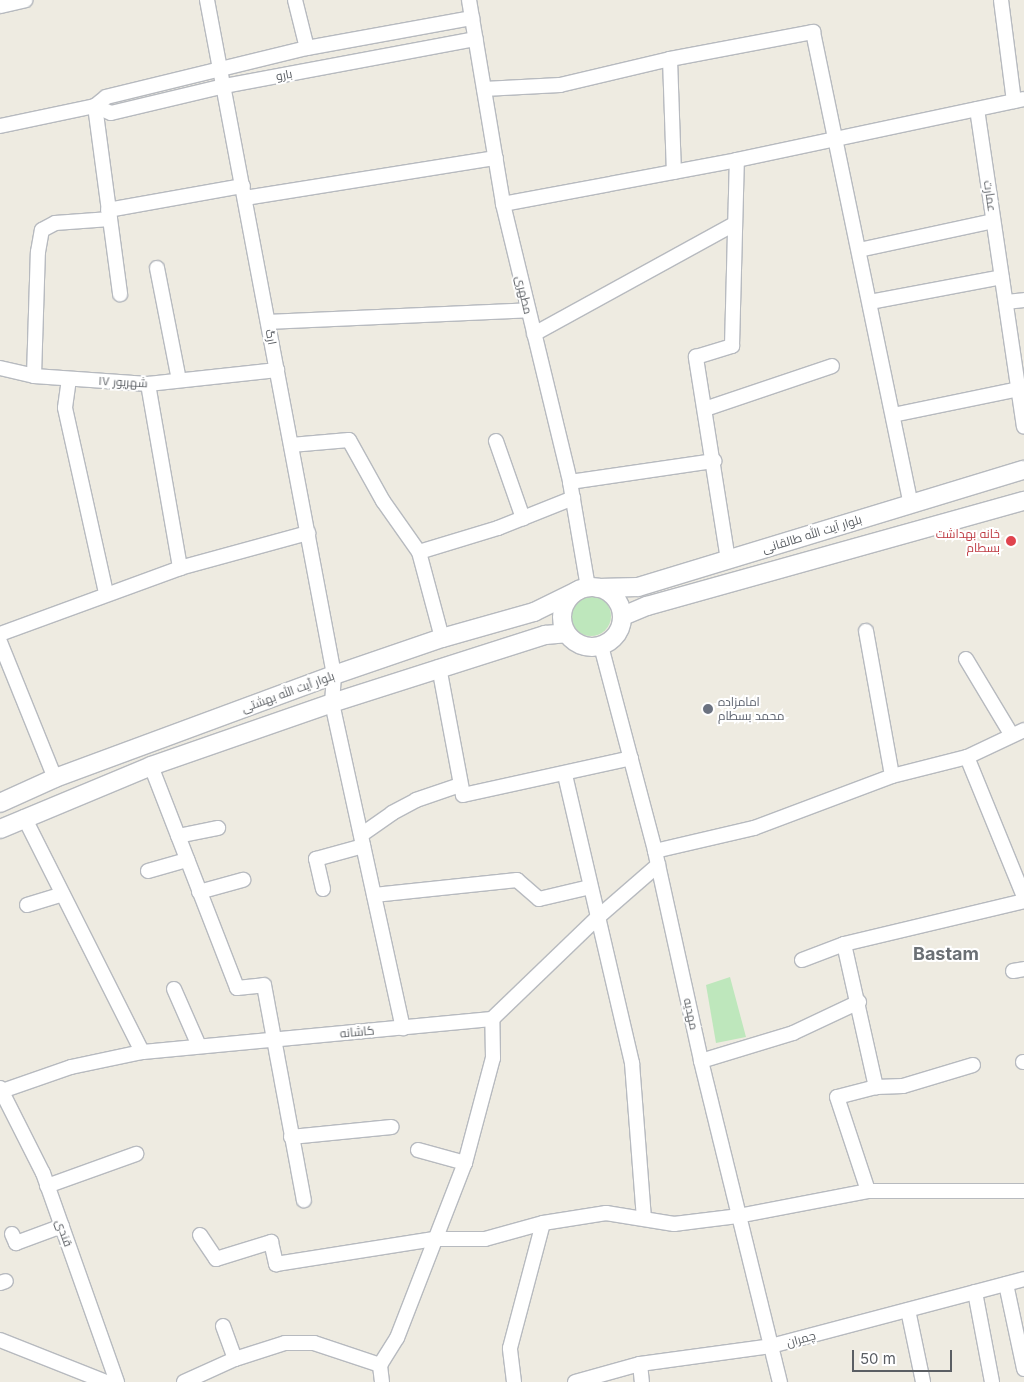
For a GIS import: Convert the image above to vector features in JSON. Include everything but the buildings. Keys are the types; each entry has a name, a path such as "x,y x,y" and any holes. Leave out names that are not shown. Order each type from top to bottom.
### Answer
{"street":[{"path":"0,6 25,0"},
{"name":"ارگ","path":"207,0 334,675 332,703 403,1028"},
{"path":"295,0 308,48"},
{"name":"مطهری","path":"469,0 503,204 570,482 589,588"},
{"path":"503,204 737,160 835,137 1019,100 1001,0"},
{"name":"بارو","path":"0,126 95,106 106,97 308,48 472,18"},
{"path":"484,89 560,86 670,59 813,32 911,504"},
{"name":"بارو","path":"95,106 110,113 224,86 476,39"},
{"path":"670,59 674,172"},
{"path":"95,106 120,294"},
{"name":"عمارت","path":"977,109 1024,427"},
{"path":"34,376 38,252 42,230 55,223 244,192 496,158"},
{"path":"728,560 714,461 696,357 732,346 737,160"},
{"path":"859,250 994,221"},
{"path":"534,334 734,224"},
{"path":"157,268 179,380"},
{"path":"870,302 1002,277"},
{"path":"1006,302 1024,300"},
{"path":"268,322 528,310"},
{"path":"705,409 832,366"},
{"name":"۱۷ شهریور","path":"0,368 34,376 148,384 277,370"},
{"path":"69,379 65,408 106,593"},
{"path":"148,384 180,568"},
{"path":"894,416 1018,389"},
{"path":"291,445 349,440 383,501 419,552 442,638"},
{"path":"496,441 523,518"},
{"path":"570,482 714,461"},
{"name":"بلوار آیت الله طالقانی","path":"589,588 638,587 1024,470"},
{"path":"419,552 523,518 573,498"},
{"name":"بلوار آیت الله طالقانی","path":"623,616 647,606 1024,501"},
{"path":"0,634 106,593 180,568 308,533"},
{"path":"589,588 615,598 623,616 617,635 601,646 582,646 566,633 562,614 565,604 589,588"},
{"name":"بلوار آیت الله بهشتی","path":"0,803 55,778 334,675 442,638 534,612 589,588"},
{"path":"866,631 892,776"},
{"name":"بلوار آیت الله بهشتی","path":"0,828 151,766 332,703 440,667 545,636 566,633"},
{"path":"0,642 55,778"},
{"name":"مهدیه","path":"601,646 655,851 701,1061 780,1382"},
{"path":"655,851 754,828 892,776 966,756 1018,732 966,659"},
{"path":"440,667 463,795 566,775 631,758"},
{"path":"966,756 1024,897"},
{"path":"151,766 237,988 264,985 304,1200"},
{"path":"566,775 590,887 632,1063 644,1218"},
{"path":"323,889 316,858 362,841 392,813 416,800 460,785"},
{"path":"24,818 142,1052"},
{"path":"178,836 218,828"},
{"path":"148,871 187,860"},
{"path":"382,1382 380,1365 397,1338 434,1239 466,1163 492,1058 492,1019 598,918 658,866"},
{"path":"199,892 243,880"},
{"path":"374,895 517,880 539,899 590,887"},
{"path":"27,905 62,894"},
{"path":"802,960 844,944 1024,901"},
{"path":"844,944 876,1087"},
{"path":"174,989 200,1046"},
{"path":"701,1061 793,1033 858,1002"},
{"name":"کاشانه","path":"1,1089 71,1067 142,1052 492,1019"},
{"path":"868,1191 836,1097 876,1087 903,1086 973,1065"},
{"name":"قندی","path":"1,1089 47,1186 117,1382"},
{"path":"291,1137 392,1127"},
{"path":"418,1150 466,1163"},
{"path":"47,1186 136,1154"},
{"path":"200,1235 216,1259 270,1242 276,1264 434,1239 485,1239 543,1223 606,1213 674,1224 738,1216 868,1191 1024,1191"},
{"path":"514,1382 510,1348 543,1223"},
{"path":"12,1234 16,1243 62,1226"},
{"name":"چمران","path":"575,1382 640,1364 771,1346 1024,1279"},
{"path":"1006,1284 1024,1370"},
{"path":"975,1292 992,1382"},
{"path":"908,1310 923,1382"},
{"path":"223,1326 235,1359"},
{"path":"0,1340 106,1382"},
{"path":"184,1382 235,1359 285,1343 314,1343 380,1365"},
{"path":"640,1364 642,1382"}],"green space":[{"path":"587,596 595,596 602,599 608,605 611,616 608,627 602,633 595,636 587,636 580,633 574,627 571,620 571,612 574,605 580,599"},
{"path":"730,977 746,1037 716,1043 706,985"}],"place":[{"name":"خانه بهداشت بسطام","path":"1011,541"},
{"name":"امامزاده محمد بسطام","path":"708,709"}],"district":[{"name":"Bastam","path":"946,954"}]}
